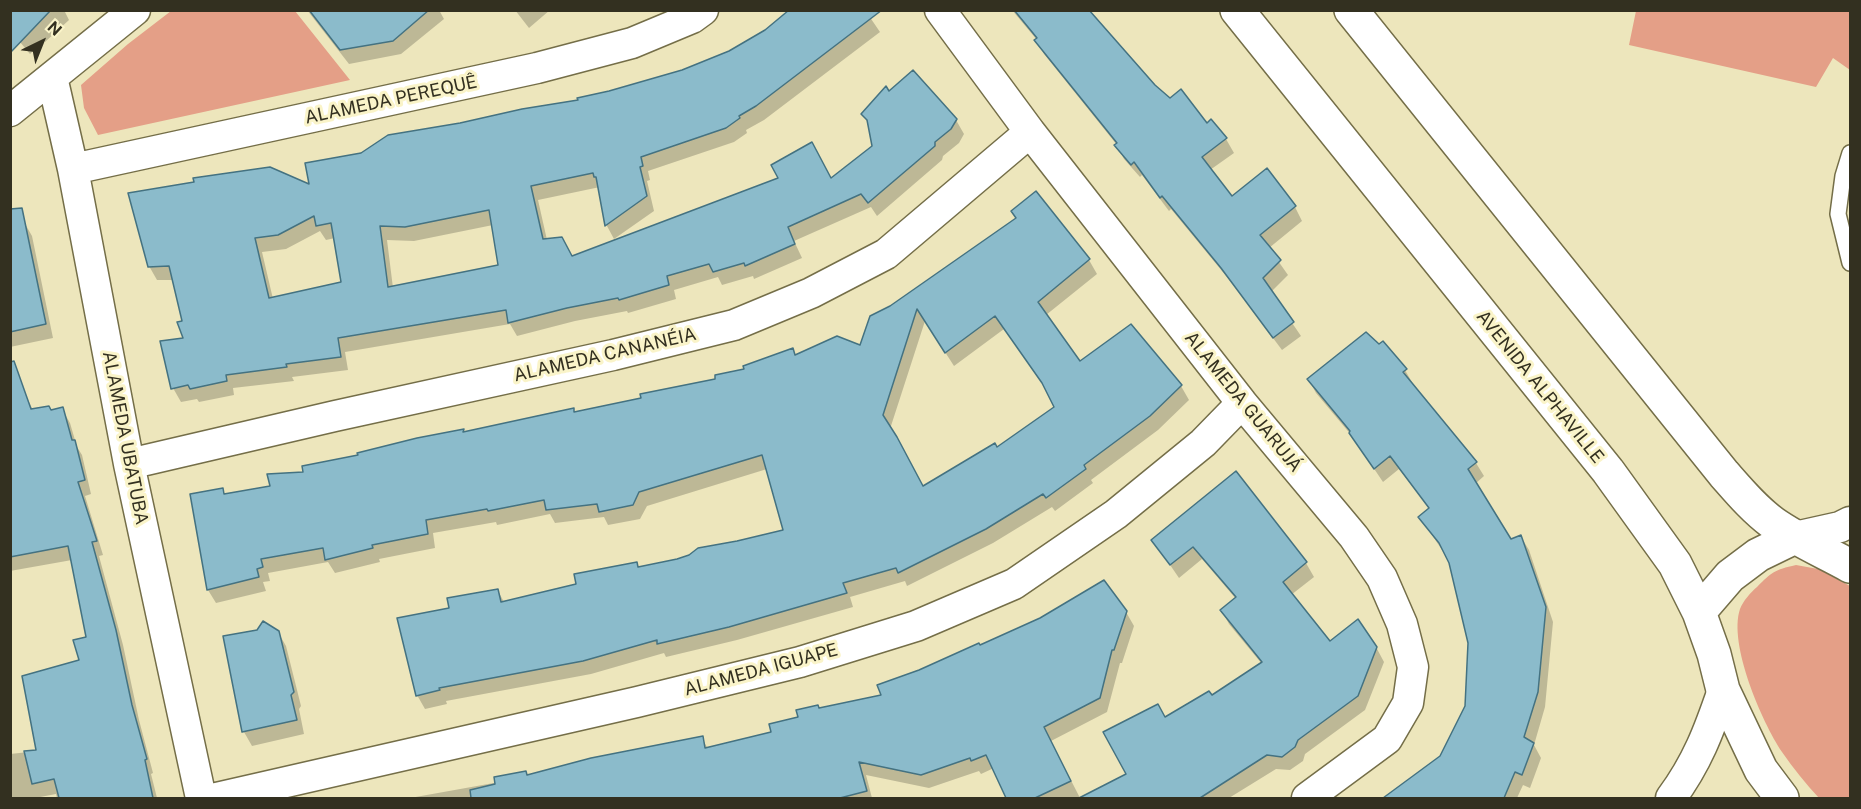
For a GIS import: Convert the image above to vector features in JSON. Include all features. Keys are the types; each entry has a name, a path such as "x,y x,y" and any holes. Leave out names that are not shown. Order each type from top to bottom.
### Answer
{"main road":[{"name":"AVENIDA ALPHAVILLE","path":"1238,10 1608,471 1675,564 1699,612 1714,654 1723,690 1761,770 1782,798"},
{"path":"1351,10 1724,474 1772,522 1795,537 1851,566"},
{"path":"1699,612 1730,576 1758,555 1795,537"}],"street":[{"path":"10,111 135,10"},
{"name":"ALAMEDA PEREQUÊ","path":"73,169 537,68 632,43 692,18 703,10"},
{"name":"ALAMEDA GUARUJÁ","path":"940,10 1030,132 1242,403 1354,537 1382,578 1402,624 1413,667 1408,703 1387,739 1307,798"},
{"name":"ALAMEDA UBATUBA","path":"52,77 73,169 129,464 201,798"},
{"name":"ALAMEDA CANANÉIA","path":"129,464 613,355 734,325 812,293 886,254 1030,132"},
{"name":"ALAMEDA IGUAPE","path":"216,798 637,702 800,662 916,626 1014,584 1116,514 1203,443 1242,403"},
{"path":"1795,537 1840,527 1851,522"},
{"path":"1671,798 1684,781 1704,745 1723,690"}],"lane":[{"path":"1851,153 1843,176 1838,214 1851,263"}],"shaded area":[{"path":"171,11 295,11 350,80 98,135 84,108 81,85 128,44"},
{"path":"1636,11 1850,11 1850,70 1833,58 1816,87 1629,45"},
{"path":"1796,565 1818,569 1850,586 1850,798 1819,798 1795,770 1765,722 1743,662 1738,624 1741,606 1770,575"}],"building":[{"path":"10,10 51,10 10,53"},
{"path":"309,10 429,10 393,41 340,50"},
{"path":"789,10 882,10 726,128 641,157 643,166 640,167 647,196 605,226 596,177 593,173 531,186 543,239 562,237 572,256 778,178 771,165 812,142 831,178 872,146 867,120 861,114 886,86 889,91 913,70 957,119 951,129 935,142 935,146 868,203 861,194 788,227 795,244 745,266 744,263 713,272 709,264 667,276 669,285 619,300 618,298 567,308 508,323 506,310 338,338 341,357 226,375 227,381 190,389 188,385 171,389 160,341 183,338 177,322 182,321 169,266 148,267 128,193 194,182 193,178 270,167 309,184 305,163 361,153 388,135 578,100 577,98 682,70 729,51 765,30","holes":["489,210 498,265 388,287 380,226 405,227","314,216 316,226 331,223 341,282 269,298 255,238 278,235"]},
{"path":"1014,10 1089,10 1155,85 1170,98 1181,89 1207,123 1211,119 1227,138 1202,157 1232,196 1267,168 1296,206 1260,235 1281,260 1263,278 1294,322 1273,338 1221,268 1162,196 1160,198 1134,162 1131,165 1114,145 1117,143 1034,40 1037,38"},
{"path":"1036,191 1090,259 1038,302 1080,361 1131,324 1182,385 1150,416 1084,465 1086,469 1046,498 1043,494 986,529 898,573 896,568 843,583 847,593 729,627 657,644 657,640 583,661 439,688 440,690 416,696 397,618 449,608 447,598 498,589 501,602 576,584 574,574 637,562 638,567 677,559 689,555 698,548 783,530 762,455 639,492 633,505 599,512 597,504 546,510 544,500 426,520 428,534 372,545 373,548 325,560 323,548 261,559 263,567 257,569 259,577 207,590 190,494 223,488 224,494 270,486 267,474 303,472 302,466 358,455 357,453 417,438 464,429 463,432 574,408 574,412 641,398 640,394 715,379 715,375 744,369 743,366 793,348 795,355 837,336 860,345 870,316 890,306 1016,218 1011,211","holes":["917,309 945,353 995,316 1042,383 1054,407 997,447 995,443 923,486 883,415"]},
{"path":"22,208 46,324 10,332 10,209"},
{"path":"1366,332 1379,344 1383,341 1407,369 1403,372 1477,462 1468,469 1511,539 1521,535 1546,607 1538,692 1524,737 1534,743 1522,775 1515,772 1504,798 1383,798 1440,756 1465,706 1468,643 1449,563 1439,543 1418,517 1429,508 1390,456 1374,469 1349,433 1350,431 1307,379"},
{"path":"14,361 31,409 49,406 51,410 63,407 72,440 75,440 85,480 78,482 97,541 92,542 147,759 145,760 153,798 59,798 54,779 32,784 24,751 36,750 22,676 79,660 73,640 86,637 68,546 10,557 10,362"},
{"path":"1236,471 1307,562 1283,582 1330,641 1358,619 1377,647 1358,696 1298,740 1295,747 1282,757 1267,755 1200,798 1079,798 1126,774 1103,732 1158,704 1165,717 1209,691 1212,695 1262,662 1220,610 1236,597 1193,547 1170,565 1151,540"},
{"path":"1104,580 1127,611 1114,650 1112,650 1100,698 1044,727 1071,781 1035,798 1006,798 986,755 971,761 970,758 921,775 859,762 867,791 840,798 471,798 470,790 495,784 494,777 526,771 527,775 591,758 703,736 705,748 771,732 769,724 798,717 796,710 818,705 819,708 881,695 877,685 919,670 979,643 980,645 1040,618"},
{"path":"263,621 279,631 294,692 291,695 297,720 242,732 223,636 257,630"}]}
